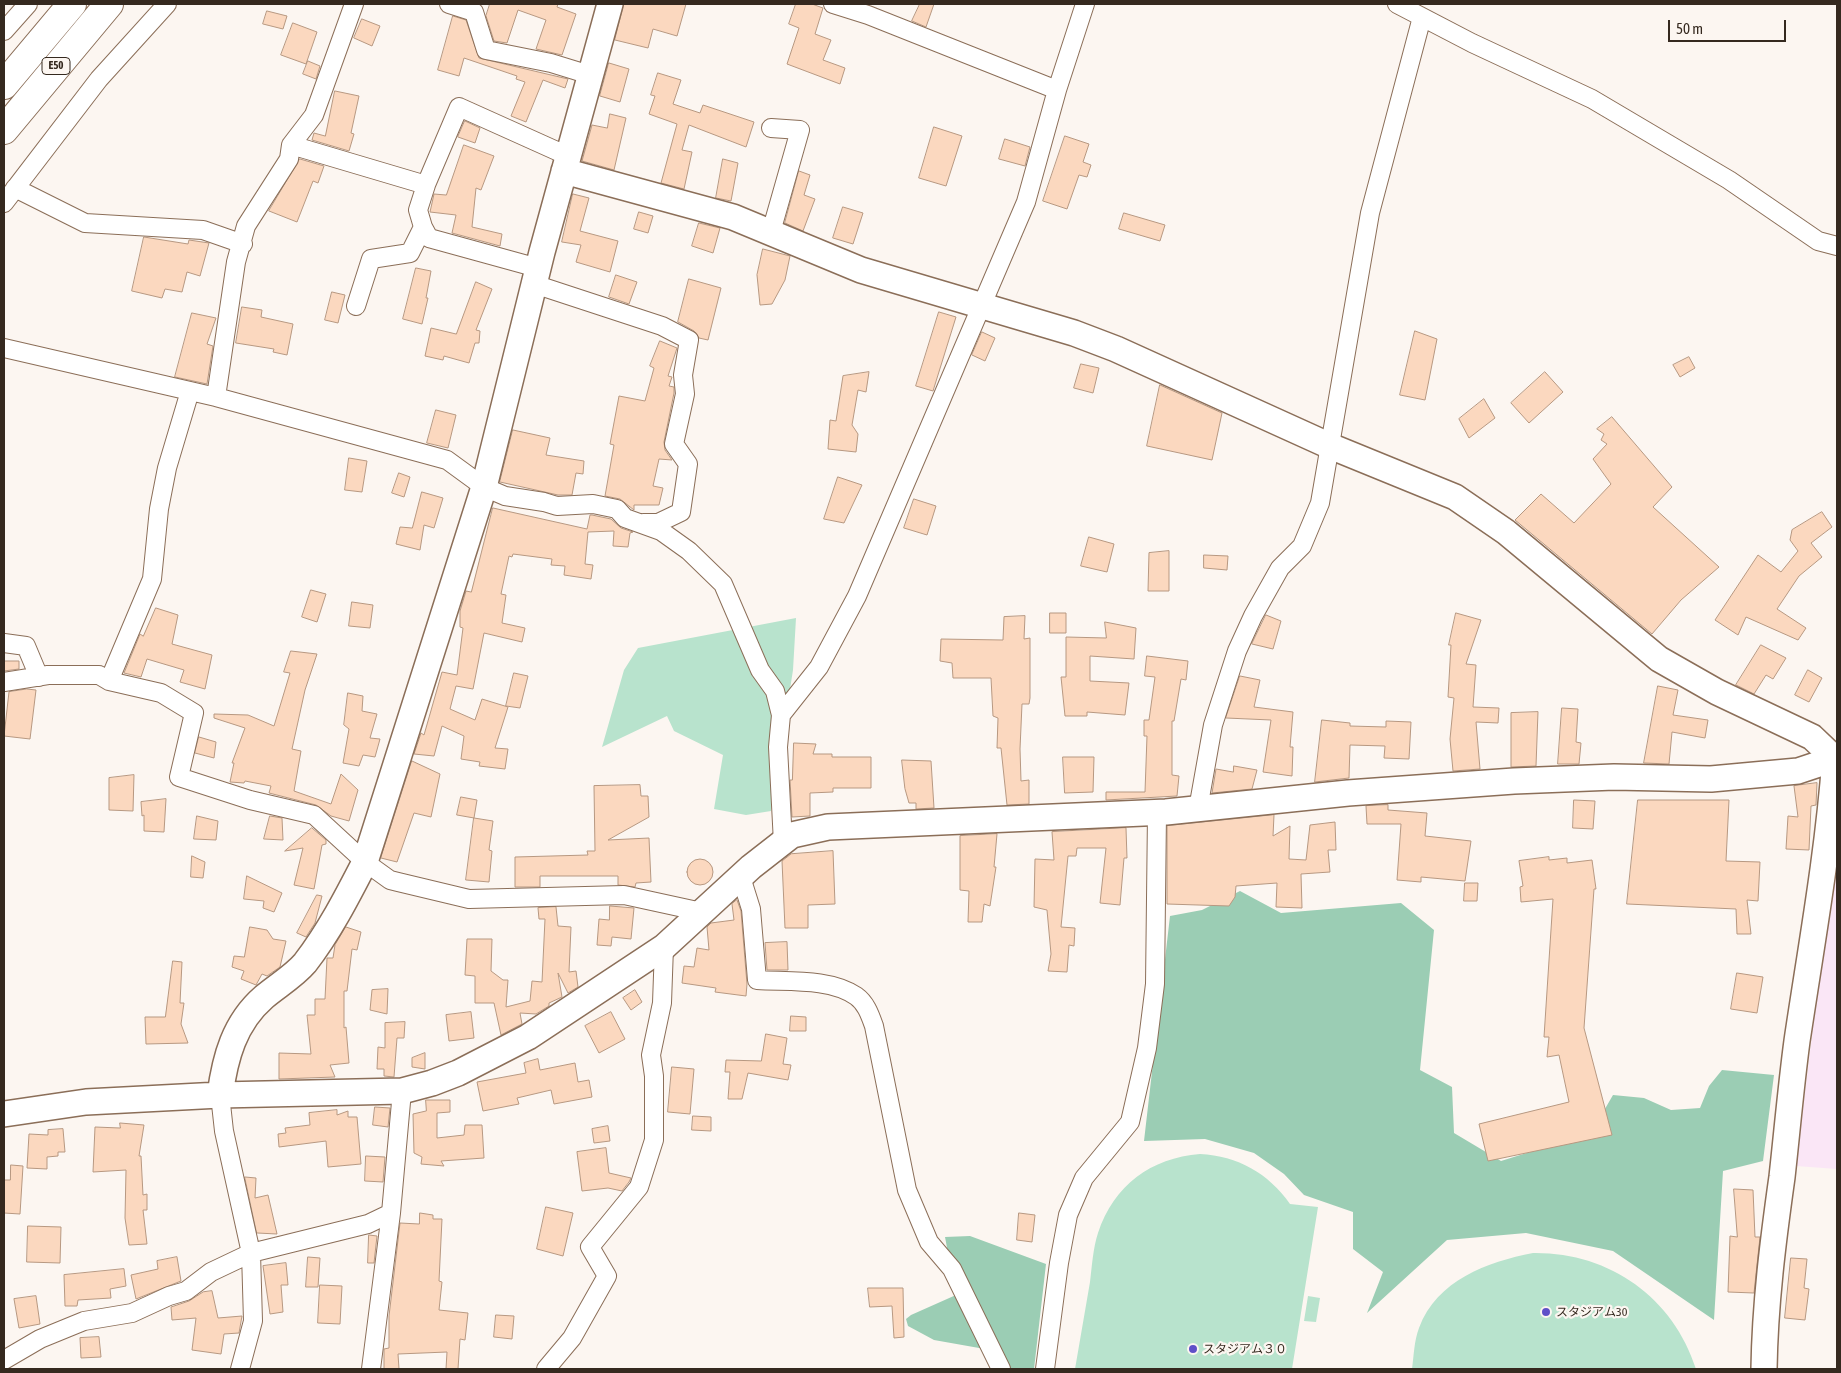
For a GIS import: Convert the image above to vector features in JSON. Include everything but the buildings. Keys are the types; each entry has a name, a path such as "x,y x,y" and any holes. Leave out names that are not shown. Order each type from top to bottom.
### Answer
{"highway":[{"name":"E50","path":"4,84 72,4"},
{"name":"E50","path":"4,130 109,4"}],"street":[{"path":"4,32 28,4"},
{"path":"4,203 100,79 167,4"},
{"path":"216,397 236,262 243,244 246,226 289,159 292,145 314,115 354,4"},
{"path":"449,4 474,12 486,50 551,63 590,75"},
{"path":"240,1369 253,1321 251,1253 224,1131 220,1095 227,1053 241,1025 262,999 304,965 337,916 365,862 484,487 536,276 610,4"},
{"path":"832,4 868,15 1057,90"},
{"path":"781,715 819,667 857,596 1026,202 1057,90 1084,4"},
{"path":"1397,4 1472,43 1592,99 1729,180 1818,241 1837,246"},
{"path":"1198,809 1214,725 1237,651 1253,616 1280,568 1302,546 1320,503 1370,213 1422,16"},
{"path":"638,522 658,523 681,512 688,464 674,444 685,394 683,375 689,340 662,326 536,276 429,238 423,227 418,210 425,188 458,108 566,164 733,217 861,270 1074,333 1116,349 1330,446 1465,503 1506,532 1659,659 1717,692 1812,736 1836,759"},
{"path":"771,128 800,130 771,232"},
{"path":"292,145 426,185 425,188"},
{"path":"15,188 85,223 203,230 243,244"},
{"path":"356,306 371,258 410,253 423,227"},
{"path":"4,348 216,397 447,460 484,487 505,496 557,506 593,504 617,509 625,518 661,531 689,551 723,584 760,670 775,690 781,715 778,747 783,843"},
{"path":"110,681 152,579 162,493 190,391"},
{"path":"4,643 26,646 39,677"},
{"path":"4,682 39,677 98,675 110,681 161,693 194,713 179,777 250,800 314,815 365,862 390,880 469,899 624,895 702,912"},
{"path":"4,1114 86,1102 220,1095 402,1091 432,1083 458,1073 528,1037 664,947 741,877 792,835 828,827 1157,813 1348,794 1514,781 1614,777 1720,778 1798,771 1836,759"},
{"path":"1764,1369 1771,1255 1797,1044 1827,850 1836,759"},
{"path":"1045,1369 1059,1262 1068,1215 1084,1178 1130,1122 1147,1048 1155,984 1157,813"},
{"path":"741,877 751,909 757,980 814,984 840,989 857,997 867,1009 874,1026 907,1190 929,1242 952,1269 1000,1369"},
{"path":"546,1369 572,1338 607,1276 590,1247 639,1187 654,1140 654,1076 651,1055 662,1003 664,947"},
{"path":"370,1369 391,1213 402,1091"},
{"path":"4,1360 40,1338 84,1321 132,1313 169,1296 186,1291 212,1272 251,1253 368,1224 391,1213"}],"shaded area":[{"path":"1837,831 1837,1169 1796,1166"}],"green space":[{"path":"796,618 793,670 771,811 746,815 714,809 723,755 674,731 667,716 602,747 624,670 638,648"},
{"path":"1240,891 1281,913 1401,903 1434,930 1420,1070 1452,1087 1454,1133 1501,1161 1591,1133 1613,1095 1644,1098 1671,1110 1700,1108 1709,1086 1722,1070 1774,1075 1763,1161 1723,1171 1714,1320 1613,1251 1526,1233 1447,1240 1367,1313 1383,1272 1353,1249 1353,1212 1304,1195 1284,1174 1254,1153 1205,1139 1144,1141 1170,916 1202,910"},
{"path":"1200,1154 1227,1158 1251,1168 1272,1183 1290,1204 1318,1207 1292,1369 1075,1369 1095,1245 1105,1216 1124,1188 1150,1168 1166,1161"},
{"path":"970,1236 1046,1264 1034,1369 1005,1369 996,1351 934,1340 908,1326 906,1319 911,1315 956,1295 945,1237"},
{"name":"スタジアム30","path":"1533,1253 1561,1255 1587,1261 1612,1270 1634,1284 1654,1300 1672,1320 1686,1343 1696,1369 1412,1369 1419,1328 1427,1311 1438,1297 1465,1276 1481,1268"},
{"path":"1308,1296 1320,1298 1316,1322 1304,1321"}],"place":[{"name":"スタジアム30","path":"1546,1312"},
{"name":"スタジアム３０","path":"1193,1349"}]}
